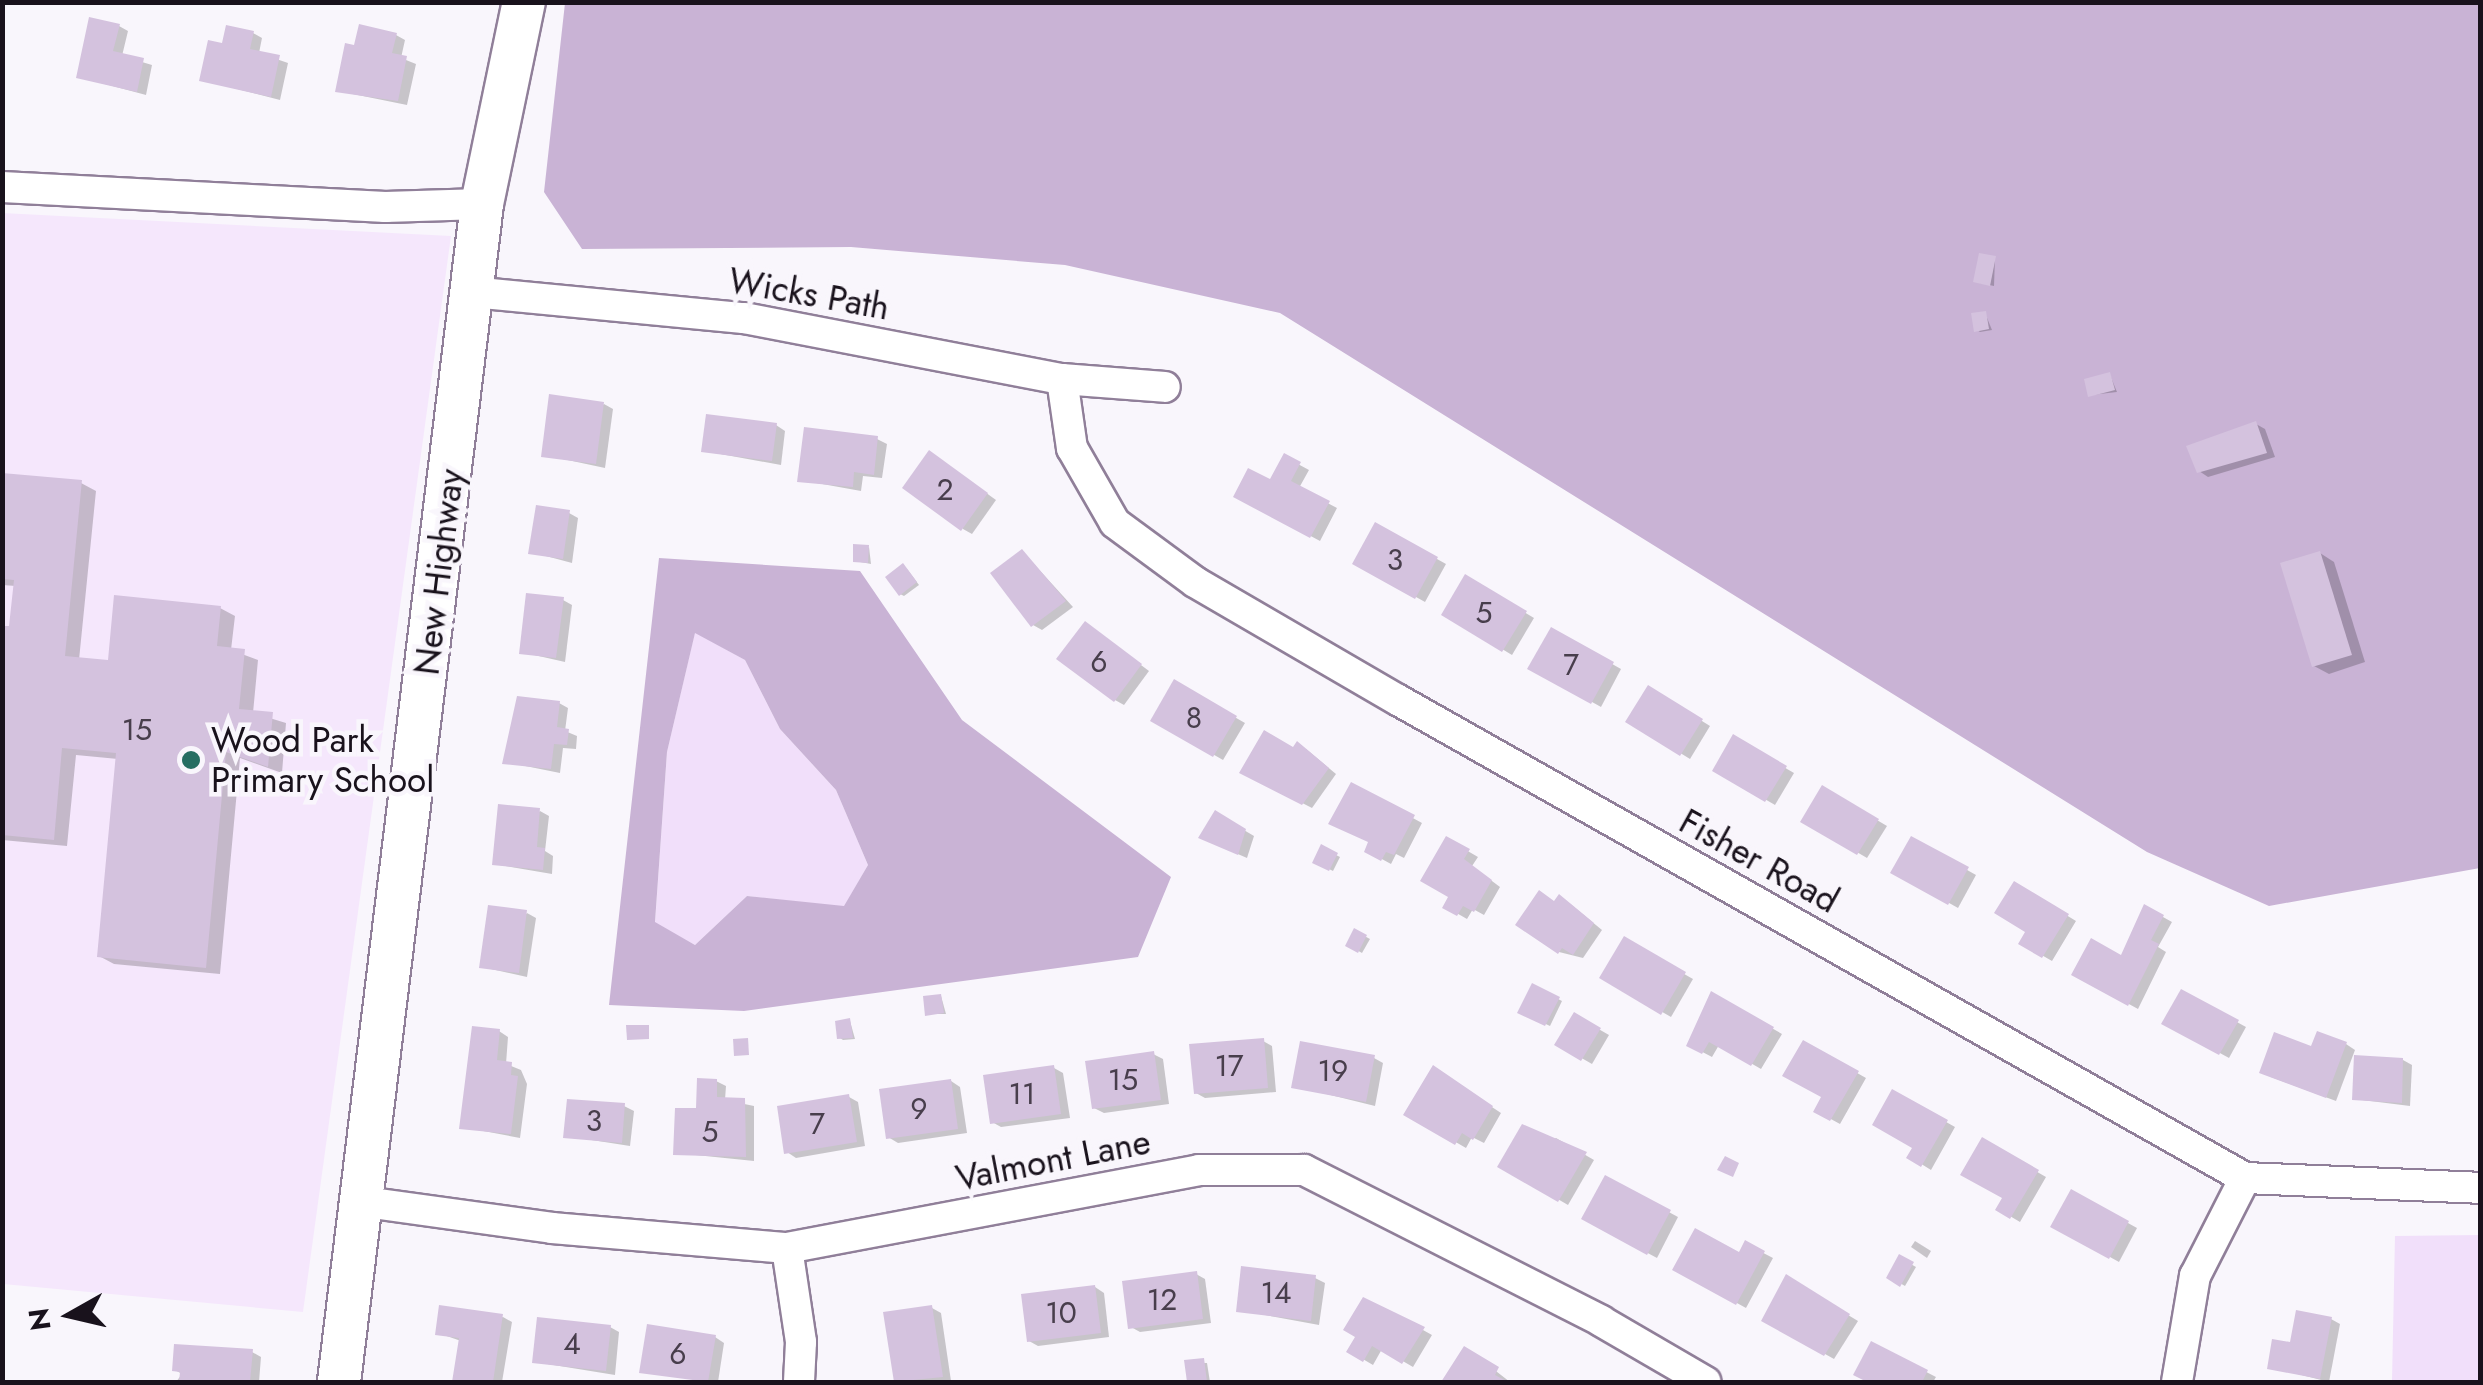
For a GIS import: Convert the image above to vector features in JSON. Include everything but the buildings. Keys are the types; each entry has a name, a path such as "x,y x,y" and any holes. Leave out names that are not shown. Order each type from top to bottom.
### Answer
{"street":[{"name":"New Highway","path":"339,1382 365,1202 482,204 524,2"},
{"path":"2,187 385,207 482,204"},
{"name":"Wicks Path","path":"472,292 744,318 1062,378 1165,387"},
{"name":"Fisher Road","path":"1062,378 1072,448 1115,523 1195,582 2245,1178 2480,1188"},
{"name":"Valmont Lane","path":"365,1202 552,1228 788,1248 1198,1170 1304,1170 1706,1382"},
{"path":"2177,1382 2195,1276 2245,1178"},
{"path":"788,1248 801,1342 799,1382"}],"shaded area":[{"path":"565,3 2480,3 2480,868 2269,906 2147,852 1280,313 1065,265 851,247 582,249 544,192"},
{"name":"Wood Park Primary School","path":"2,213 451,236 303,1312 3,1284"},
{"path":"659,558 860,571 962,720 1171,877 1138,957 744,1011 609,1005","holes":["695,633 745,660 780,729 836,790 868,865 844,906 747,896 695,945 655,922 667,752"]},
{"path":"695,632 745,660 780,729 836,790 868,865 844,907 747,896 695,945 655,923 667,752"},
{"path":"2480,1235 2480,1382 2392,1382 2395,1236"}],"place":[{"name":"Wood Park Primary School","path":"191,760"}]}
